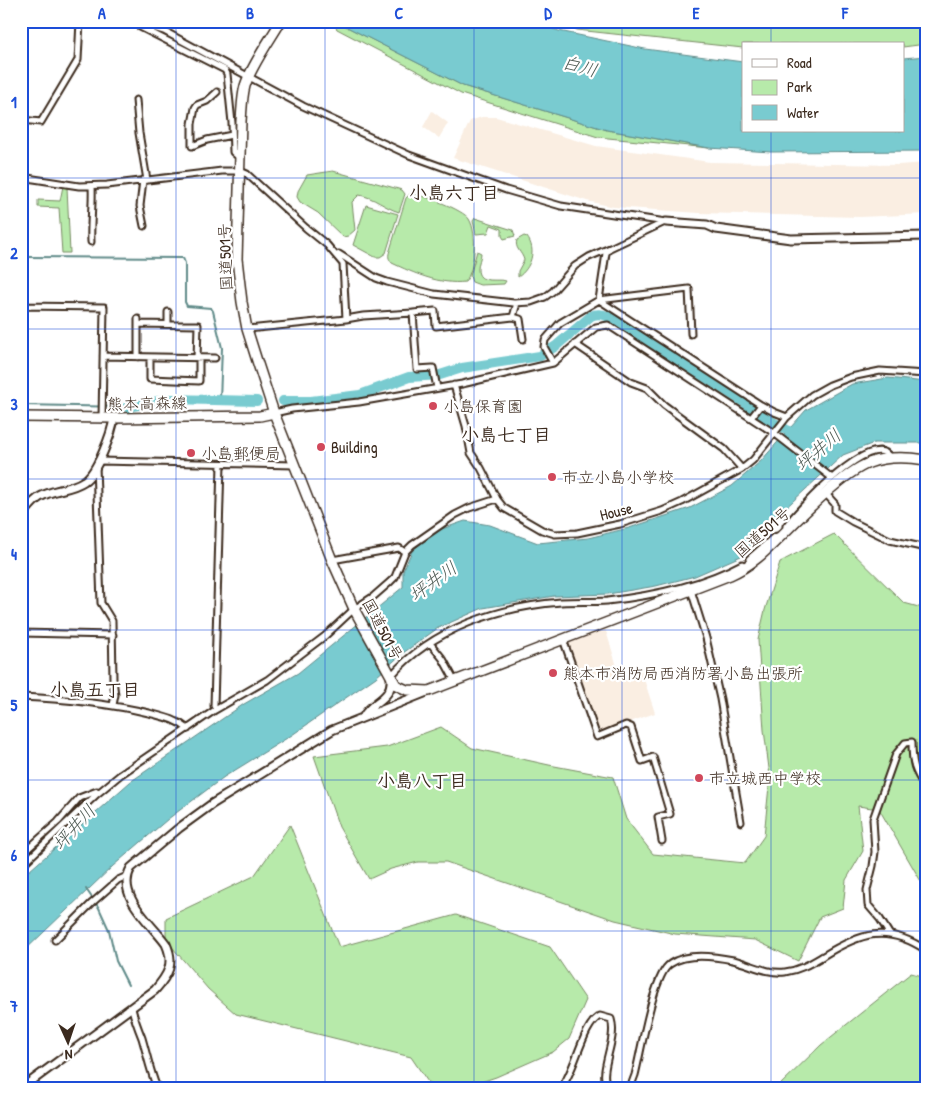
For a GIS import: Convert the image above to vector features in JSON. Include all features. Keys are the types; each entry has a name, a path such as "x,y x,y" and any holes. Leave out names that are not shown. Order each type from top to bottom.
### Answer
{"main road":[{"name":"国道501号","path":"281,21 251,73 246,86 240,121 237,259 242,302 247,329 274,413 332,560 355,611 390,675 400,687 416,691 429,691 745,569 826,494 860,467 871,462 890,458 926,460"},
{"name":"熊本高森線","path":"21,417 260,416 274,413"}],"street":[{"path":"21,120 41,122 65,85 78,60 80,21"},
{"path":"130,21 164,31 251,73 303,106 409,155 465,176 561,206 666,222 707,225 716,230 792,239 926,236"},
{"path":"130,21 225,70 227,74 233,152 240,158"},
{"path":"217,92 207,101 197,104 195,108 192,146 207,140 232,135"},
{"path":"136,100 145,180 140,206 144,226"},
{"path":"21,312 23,177 79,186 92,186 222,171 240,171 247,174 284,209 330,248 376,278 434,294 498,302 531,302 545,297 576,266 589,257 666,222"},
{"path":"91,242 92,186"},
{"path":"330,248 343,264 346,319"},
{"path":"599,300 606,253 610,248"},
{"path":"553,363 544,347 545,340 560,323 599,300 689,289 692,334"},
{"path":"599,300 761,405 786,418"},
{"path":"513,317 517,303"},
{"path":"21,306 104,307 102,418"},
{"path":"247,329 363,316 434,311 436,326 513,317 520,319 523,339"},
{"path":"168,312 168,324"},
{"path":"413,313 417,369 433,368 437,388"},
{"path":"138,357 138,321 198,325 198,381 150,379 150,357"},
{"path":"274,413 292,409 359,402 454,385 553,363 596,327 608,326 776,433 830,477"},
{"path":"575,344 631,382 647,388 664,405 724,449 742,469"},
{"path":"103,356 215,358"},
{"name":"House","path":"497,499 504,508 542,530 555,534 578,533 620,524 662,511 682,502 742,469 753,460 786,418 812,395 830,385 852,377 880,371 926,374"},
{"path":"21,866 102,790 215,710 267,680 374,596 395,577 406,552 412,545 455,515 469,508 497,499 471,453 466,426 454,385"},
{"path":"751,418 761,405"},
{"path":"21,516 41,496 74,487 86,480 97,463 113,425 114,418"},
{"path":"364,716 366,711 385,698 392,684 390,675 402,664 430,643 467,623 515,608 560,602 606,601 682,587 736,567 747,561 774,537 782,535 793,517 830,477 852,462 871,454 885,452 890,458"},
{"path":"97,463 296,465"},
{"path":"97,463 101,603 112,621 113,679 116,696 113,705"},
{"path":"214,706 221,464"},
{"path":"826,494 835,504 835,511 853,522 890,540 926,548"},
{"path":"332,560 399,548 406,552"},
{"path":"691,590 706,638 720,699 740,822"},
{"path":"21,633 113,635"},
{"path":"564,639 597,736 626,725 631,727 642,761 653,758 670,814 658,817 662,841"},
{"path":"430,643 443,660 455,682"},
{"path":"22,1088 132,1008 155,990 167,976 171,962 170,952 166,944 131,901 126,882 131,868 212,804 332,730 429,691"},
{"path":"21,697 113,705 178,721 188,729"},
{"path":"890,935 868,905 867,890 875,852 873,819 896,754 905,742 912,742 912,762 918,777 926,789"},
{"path":"21,855 58,822 79,798 102,790"},
{"path":"56,940 92,903 118,880 127,876"},
{"path":"627,1088 632,1083 635,1075 660,976 668,964 682,958 718,958 733,960 776,972 786,972 805,966 832,950 867,935 880,933 890,935 926,950"},
{"path":"132,1008 150,1072 157,1088"},
{"path":"561,1088 570,1074 591,1022 600,1016 611,1019 613,1026 613,1036 605,1077 607,1088"}],"shaded area":[{"path":"432,111 448,123 439,138 423,127"},
{"path":"482,117 496,117 596,146 710,162 898,165 926,163 926,214 860,217 699,213 614,207 587,201 453,158 470,121"},
{"path":"605,628 620,676 641,670 655,713 597,734 567,642"}],"green space":[{"path":"331,21 340,21 347,27 463,86 607,130 709,148 598,137 461,94 337,29"},
{"path":"557,21 926,21 926,44 904,47 904,42 742,42 742,48 577,30"},
{"path":"333,171 402,190 405,194 399,212 370,198 359,195 352,202 355,230 348,236 343,237 318,213 300,202 297,197 298,191 307,175"},
{"path":"63,186 67,187 70,253 62,253 59,208 38,207 38,200 60,201"},
{"path":"410,194 423,196 441,203 459,211 469,219 474,233 474,251 471,269 465,282 436,280 392,263 389,252 406,198"},
{"path":"366,205 398,214 386,253 380,257 375,257 353,245"},
{"path":"475,218 513,230 515,236 504,239 502,229 491,225 488,233 476,234 473,221"},
{"path":"524,236 530,242 532,253 529,264 518,277 518,271 524,260 516,243 517,240"},
{"path":"477,251 481,253 478,269 481,277 489,280 506,281 504,284 480,285 472,282 470,276"},
{"path":"834,534 904,603 926,609 926,890 879,809 858,806 863,851 846,880 843,908 820,917 798,961 755,940 675,934 615,920 446,862 418,862 391,869 369,879 339,827 314,756 387,747 441,727 472,748 613,777 626,819 653,854 745,863 764,836 770,776 764,730 758,640 765,610 780,562"},
{"path":"290,825 339,947 456,915 550,947 586,1000 569,1039 553,1052 496,1077 463,1088 432,1088 411,1057 236,1014 208,989 166,940 166,918 254,876"},
{"path":"911,973 926,977 926,1088 777,1088 821,1045"}],"water":[{"name":"白川","path":"340,21 528,21 559,31 645,49 742,62 742,132 904,132 904,58 926,56 926,151 771,152 709,148 607,130 463,86 347,27"},
{"name":"坪井川","path":"888,378 926,382 926,443 874,443 843,455 780,513 768,530 741,556 695,576 656,586 608,594 554,596 483,608 438,628 403,653 376,677 292,735 224,777 168,819 113,866 21,954 21,878 130,782 244,704 298,673 403,587 403,571 412,551 436,531 465,521 490,525 538,543 588,538 629,528 690,508 732,486 761,461 806,410 852,384"}],"waterway":[{"path":"27,257 183,258 185,263 185,302 187,306 211,308 213,311 222,348 220,400"},
{"path":"283,401 311,401 360,395 409,377 440,375 462,368 540,356 556,346 591,316 599,314 620,323 744,402 764,417 798,436"},
{"path":"127,407 170,399 257,401"},
{"path":"21,405 127,407"},
{"path":"86,889 99,908 109,930 116,961 128,985"}],"place":[{"name":"小島保育園","path":"433,406"},
{"name":"Building","path":"321,447"},
{"name":"小島郵便局","path":"191,453"},
{"name":"市立小島小学校","path":"552,477"},
{"name":"熊本市消防局西消防署小島出張所","path":"553,673"},
{"name":"市立城西中学校","path":"699,778"}],"district":[{"name":"小島六丁目","path":"454,192"},
{"name":"小島七丁目","path":"506,434"},
{"name":"小島五丁目","path":"95,689"},
{"name":"小島八丁目","path":"422,780"}]}
